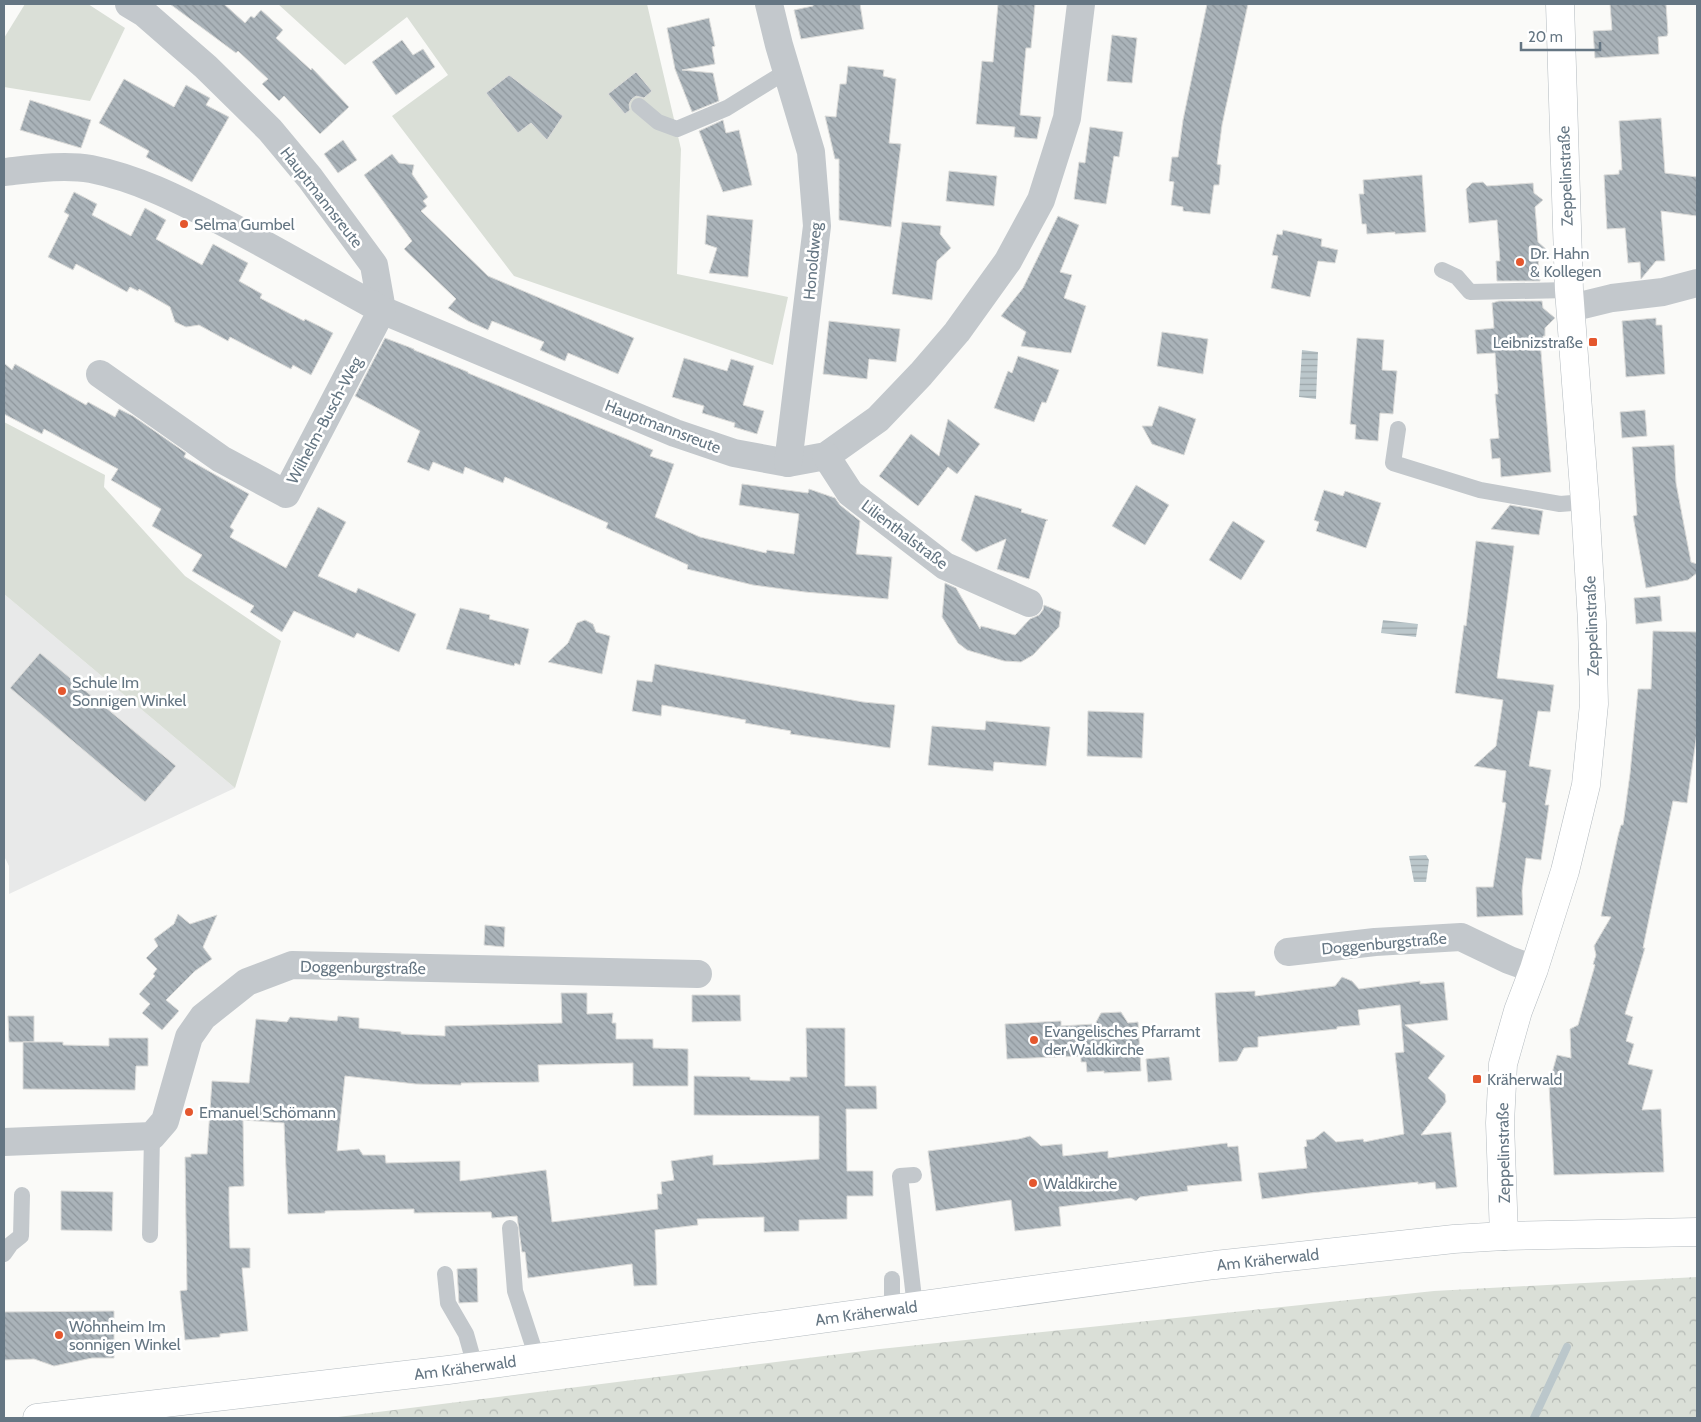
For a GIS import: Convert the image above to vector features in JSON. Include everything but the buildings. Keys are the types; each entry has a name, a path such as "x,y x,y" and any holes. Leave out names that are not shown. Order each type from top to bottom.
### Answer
{"main road":[{"name":"Zeppelinstraße","path":"1504,1236 1500,1123 1503,1064 1518,1011 1534,969 1565,870 1586,785 1594,704 1586,502 1570,299 1562,118 1560,4"},
{"name":"Am Kräherwald","path":"37,1418 537,1358 1215,1265 1504,1236 1697,1232"}],"street":[{"name":"Hauptmannsreute","path":"129,4 144,13 206,67 270,130 310,178 374,265 382,310 675,433 734,453 788,463 826,456 878,419 921,374 957,332 1008,261 1040,200 1067,118 1081,4"},
{"name":"Honoldweg","path":"769,4 811,152 817,226 788,463"},
{"path":"4,172 50,168 89,169 126,178 162,191 240,231 382,310"},
{"path":"1570,299 1612,298 1663,292 1697,283"},
{"name":"Wilhelm-Busch-Weg","path":"100,374 221,459 286,494 382,310"},
{"name":"Lilienthalstraße","path":"826,456 850,493 945,566 1029,603"},
{"name":"Doggenburgstraße","path":"1288,952 1375,942 1462,937 1509,960 1534,969"},
{"name":"Doggenburgstraße","path":"152,1136 166,1121 189,1038 203,1017 247,982 292,966 698,974"},
{"path":"4,1142 152,1136"}],"lane":[{"path":"639,106 658,122 677,129 727,108 787,71"},
{"path":"1442,270 1457,277 1470,292 1570,299"},
{"path":"1398,430 1393,463 1480,490 1560,504 1586,502"},
{"path":"150,1235 152,1136"},
{"path":"904,1308 900,1176 914,1176"},
{"path":"4,1254 11,1244 21,1236 22,1195"},
{"path":"510,1228 515,1291 537,1358"},
{"path":"445,1274 448,1303 466,1334 475,1366"},
{"path":"892,1279 904,1308"}],"shaded area":[{"path":"1302,350 1318,352 1316,399 1299,397"},
{"name":"Schule Im Sonnigen Winkel","path":"4,594 235,788 9,894 9,866 4,856"},
{"path":"1383,620 1418,624 1416,637 1381,633"},
{"path":"1426,855 1429,860 1426,882 1414,882 1409,856"}],"green space":[{"path":"25,4 88,4 125,28 90,101 4,87 4,38"},
{"path":"278,4 647,4 681,149 677,274 788,297 773,365 514,276 392,116 448,75 407,17 345,65"},
{"path":"4,422 105,475 104,487 185,576 281,641 235,788 4,594"},
{"path":"1697,1277 1697,1418 330,1418 880,1349 1434,1291"}],"waterway":[{"path":"1534,1418 1567,1347"}],"place":[{"name":"Selma Gumbel","path":"184,224"},
{"name":"Dr. Hahn & Kollegen","path":"1520,262"},
{"name":"Leibnizstraße","path":"1593,342"},
{"name":"Schule Im Sonnigen Winkel","path":"62,691"},
{"name":"Evangelisches Pfarramt der Waldkirche","path":"1034,1040"},
{"name":"Kräherwald","path":"1477,1079"},
{"name":"Emanuel Schömann","path":"189,1112"},
{"name":"Waldkirche","path":"1033,1183"},
{"name":"Wohnheim Im sonnigen Winkel","path":"59,1335"}]}
